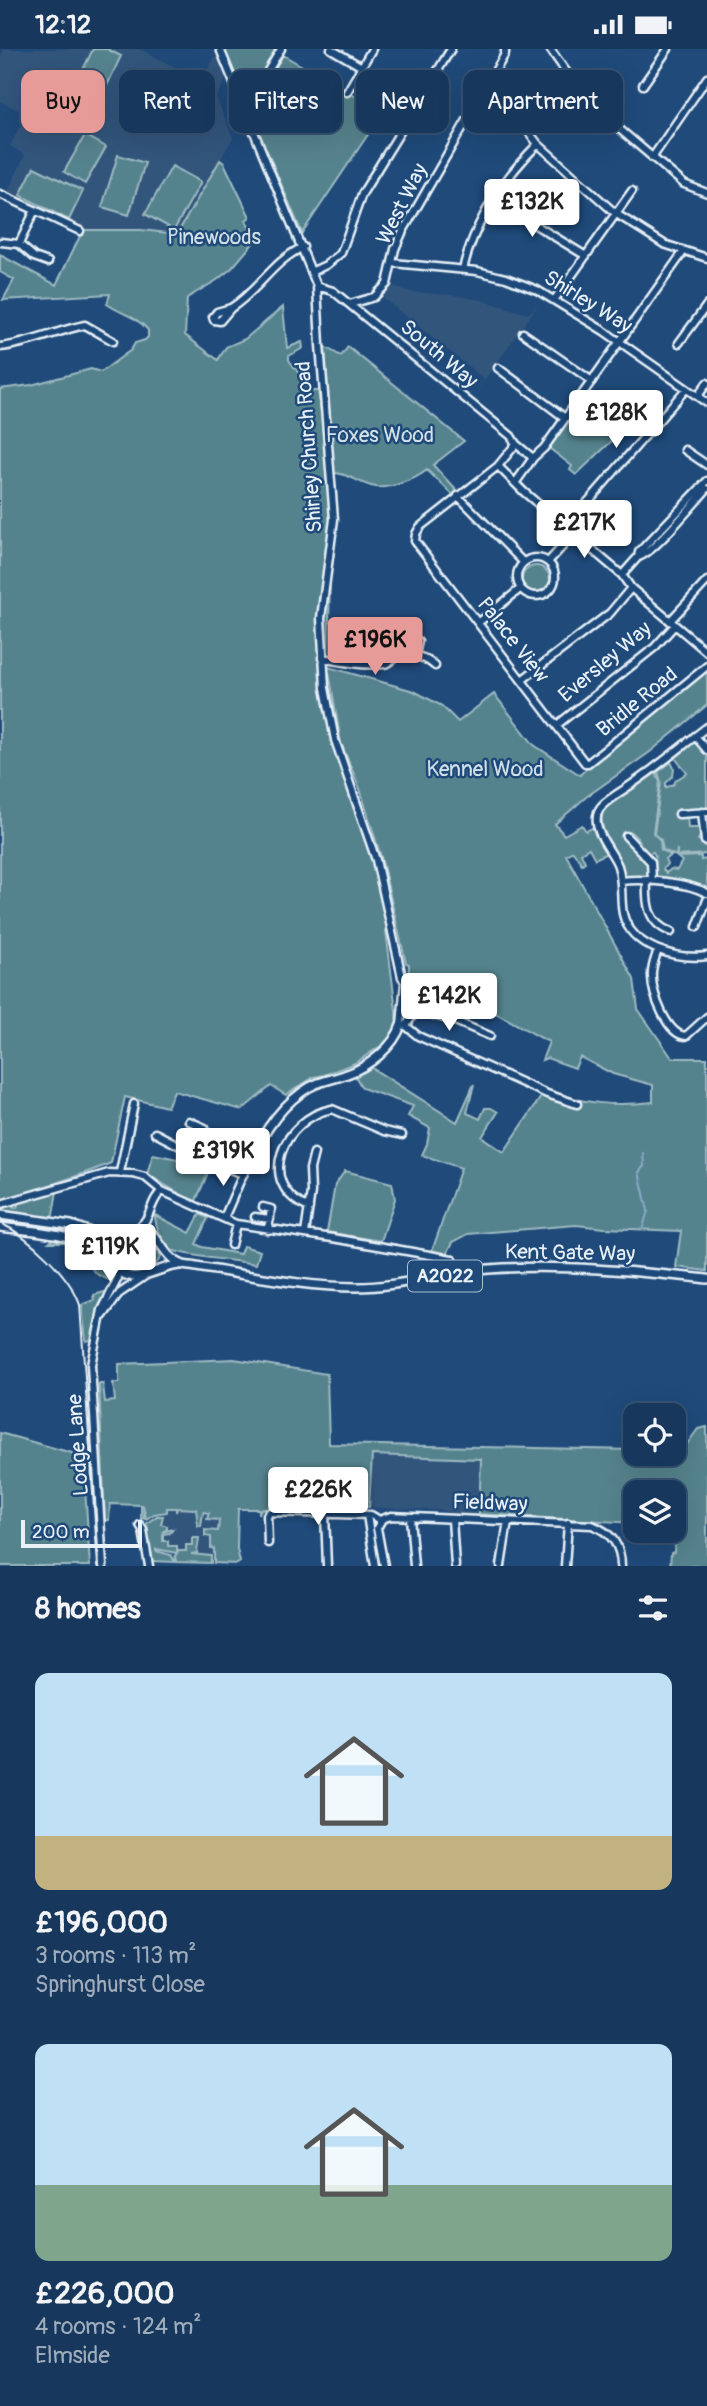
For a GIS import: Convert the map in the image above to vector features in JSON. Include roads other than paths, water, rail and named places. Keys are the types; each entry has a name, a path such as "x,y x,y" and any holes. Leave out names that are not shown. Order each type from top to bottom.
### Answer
{"main road":[{"path":"243,1174 262,1138 285,1105 319,1081 346,1075 372,1060 397,1035 403,1022"},
{"path":"0,1217 19,1224 24,1229"},
{"path":"0,1217 71,1225 104,1237 144,1227 153,1233 173,1262 183,1265"},
{"path":"0,1227 74,1238 96,1246 121,1273 129,1276 139,1277 153,1271 162,1260 159,1244"},
{"path":"111,1237 107,1244 113,1262"},
{"name":"Kent Gate Way","path":"153,1271 183,1265 355,1287 400,1284 485,1269 528,1267 646,1272 707,1279"}],"street":[{"name":"Shirley Church Road","path":"220,49 229,71"},
{"path":"268,70 281,49"},
{"path":"331,49 362,67"},
{"path":"346,92 372,49"},
{"path":"313,271 326,265 341,252 362,194 451,49"},
{"name":"West Way","path":"498,70 506,54 505,49"},
{"path":"550,49 597,110 684,184 707,193"},
{"path":"643,85 668,49"},
{"path":"653,158 707,78"},
{"name":"West Way","path":"364,314 370,298 387,284 395,249 402,233 463,130"},
{"name":"Shirley Church Road","path":"255,133 317,286 334,519 322,597 324,688 335,740 376,860 402,977 400,986 404,992 403,1022"},
{"path":"530,133 538,144 615,213 655,239 707,258"},
{"path":"463,269 474,235 493,199 514,170 538,144"},
{"path":"555,299 632,191"},
{"path":"0,194 70,229 80,231"},
{"path":"493,199 586,256"},
{"path":"19,243 35,210"},
{"path":"1,242 19,243 34,257 48,261"},
{"path":"231,308 251,293 281,259 303,247"},
{"path":"516,482 533,458 542,451 684,251"},
{"name":"Shirley Way","path":"393,263 463,269 514,280 555,299 707,403"},
{"name":"South Way","path":"317,286 331,289 364,314 533,458"},
{"path":"350,304 370,298"},
{"path":"679,343 707,305"},
{"path":"0,347 28,343 53,332 85,325 113,341"},
{"path":"523,333 592,381"},
{"path":"498,368 565,418"},
{"path":"698,396 707,383"},
{"path":"566,527 686,389"},
{"path":"616,408 650,432"},
{"path":"516,445 498,466 458,496 523,562"},
{"path":"685,450 707,465"},
{"path":"498,466 500,471 622,575 631,588 707,652"},
{"path":"660,536 707,481"},
{"path":"622,575 638,557 639,552 660,536 707,489"},
{"name":"Palace View","path":"458,496 420,527 415,541 588,763"},
{"path":"548,562 574,534"},
{"path":"533,558 548,562 555,576 550,591 535,596 520,589 516,578 523,562 533,558"},
{"name":"Eversley Way","path":"556,725 655,647 707,582"},
{"path":"522,680 610,613 631,588"},
{"path":"478,623 520,589"},
{"path":"415,656 418,641"},
{"path":"322,658 339,662 386,664 400,655 415,656 428,660 435,666"},
{"name":"Bridle Road","path":"588,763 707,666"},
{"path":"707,727 654,770 606,802 599,809 598,828 614,858 621,881 626,922 640,939 658,950 707,958"},
{"path":"695,736 707,750"},
{"path":"679,814 705,812 705,841"},
{"path":"626,836 651,862 648,909 662,927 671,932"},
{"path":"621,881 650,880 696,888 707,893"},
{"path":"697,927 707,900"},
{"path":"658,950 652,968 653,989 660,1009 673,1028 681,1036 686,1036 707,1017"},
{"path":"490,1036 455,1021 414,1013 403,1022 418,1036 547,1094 577,1104"},
{"path":"120,1172 134,1104"},
{"path":"309,1208 302,1205 286,1189 278,1169 287,1140 305,1121 332,1109 384,1131 402,1135"},
{"path":"189,1121 205,1128"},
{"path":"187,1149 197,1125"},
{"path":"155,1133 217,1165 243,1174 220,1217"},
{"path":"305,1234 311,1192 310,1169 314,1153"},
{"path":"1,1204 77,1181 120,1172 145,1177 162,1191 236,1224 448,1260"},
{"path":"137,1228 149,1215 157,1195 162,1191"},
{"path":"263,1207 271,1209 268,1230"},
{"path":"149,1215 153,1233"},
{"path":"255,1217 270,1219"},
{"path":"231,1245 236,1224"},
{"path":"102,1251 111,1263 116,1282"},
{"name":"Lodge Lane","path":"103,1566 91,1377 92,1356 104,1303 116,1282 118,1272 113,1262"},
{"name":"Lodge Lane","path":"100,1323 120,1293 153,1271"},
{"path":"268,1543 267,1515 270,1512 376,1516 381,1521 377,1530 384,1566"},
{"path":"325,1513 327,1566"},
{"path":"367,1515 375,1566"},
{"name":"Fieldway","path":"381,1521 389,1516 592,1525 606,1532 619,1548 621,1566"},
{"path":"410,1517 414,1566"},
{"path":"452,1519 455,1566"},
{"path":"501,1566 508,1521"},
{"path":"565,1566 568,1523"},
{"path":"141,1525 149,1566"}],"waterway":[{"path":"643,1153 644,1166 639,1172 648,1211 643,1227"}],"tram line":[{"path":"0,1223 23,1237 58,1269 80,1305 98,1566"}],"park label":[{"name":"Pinewoods","path":"214,237"},
{"name":"Foxes Wood","path":"380,435"},
{"name":"Kennel Wood","path":"485,769"}]}
